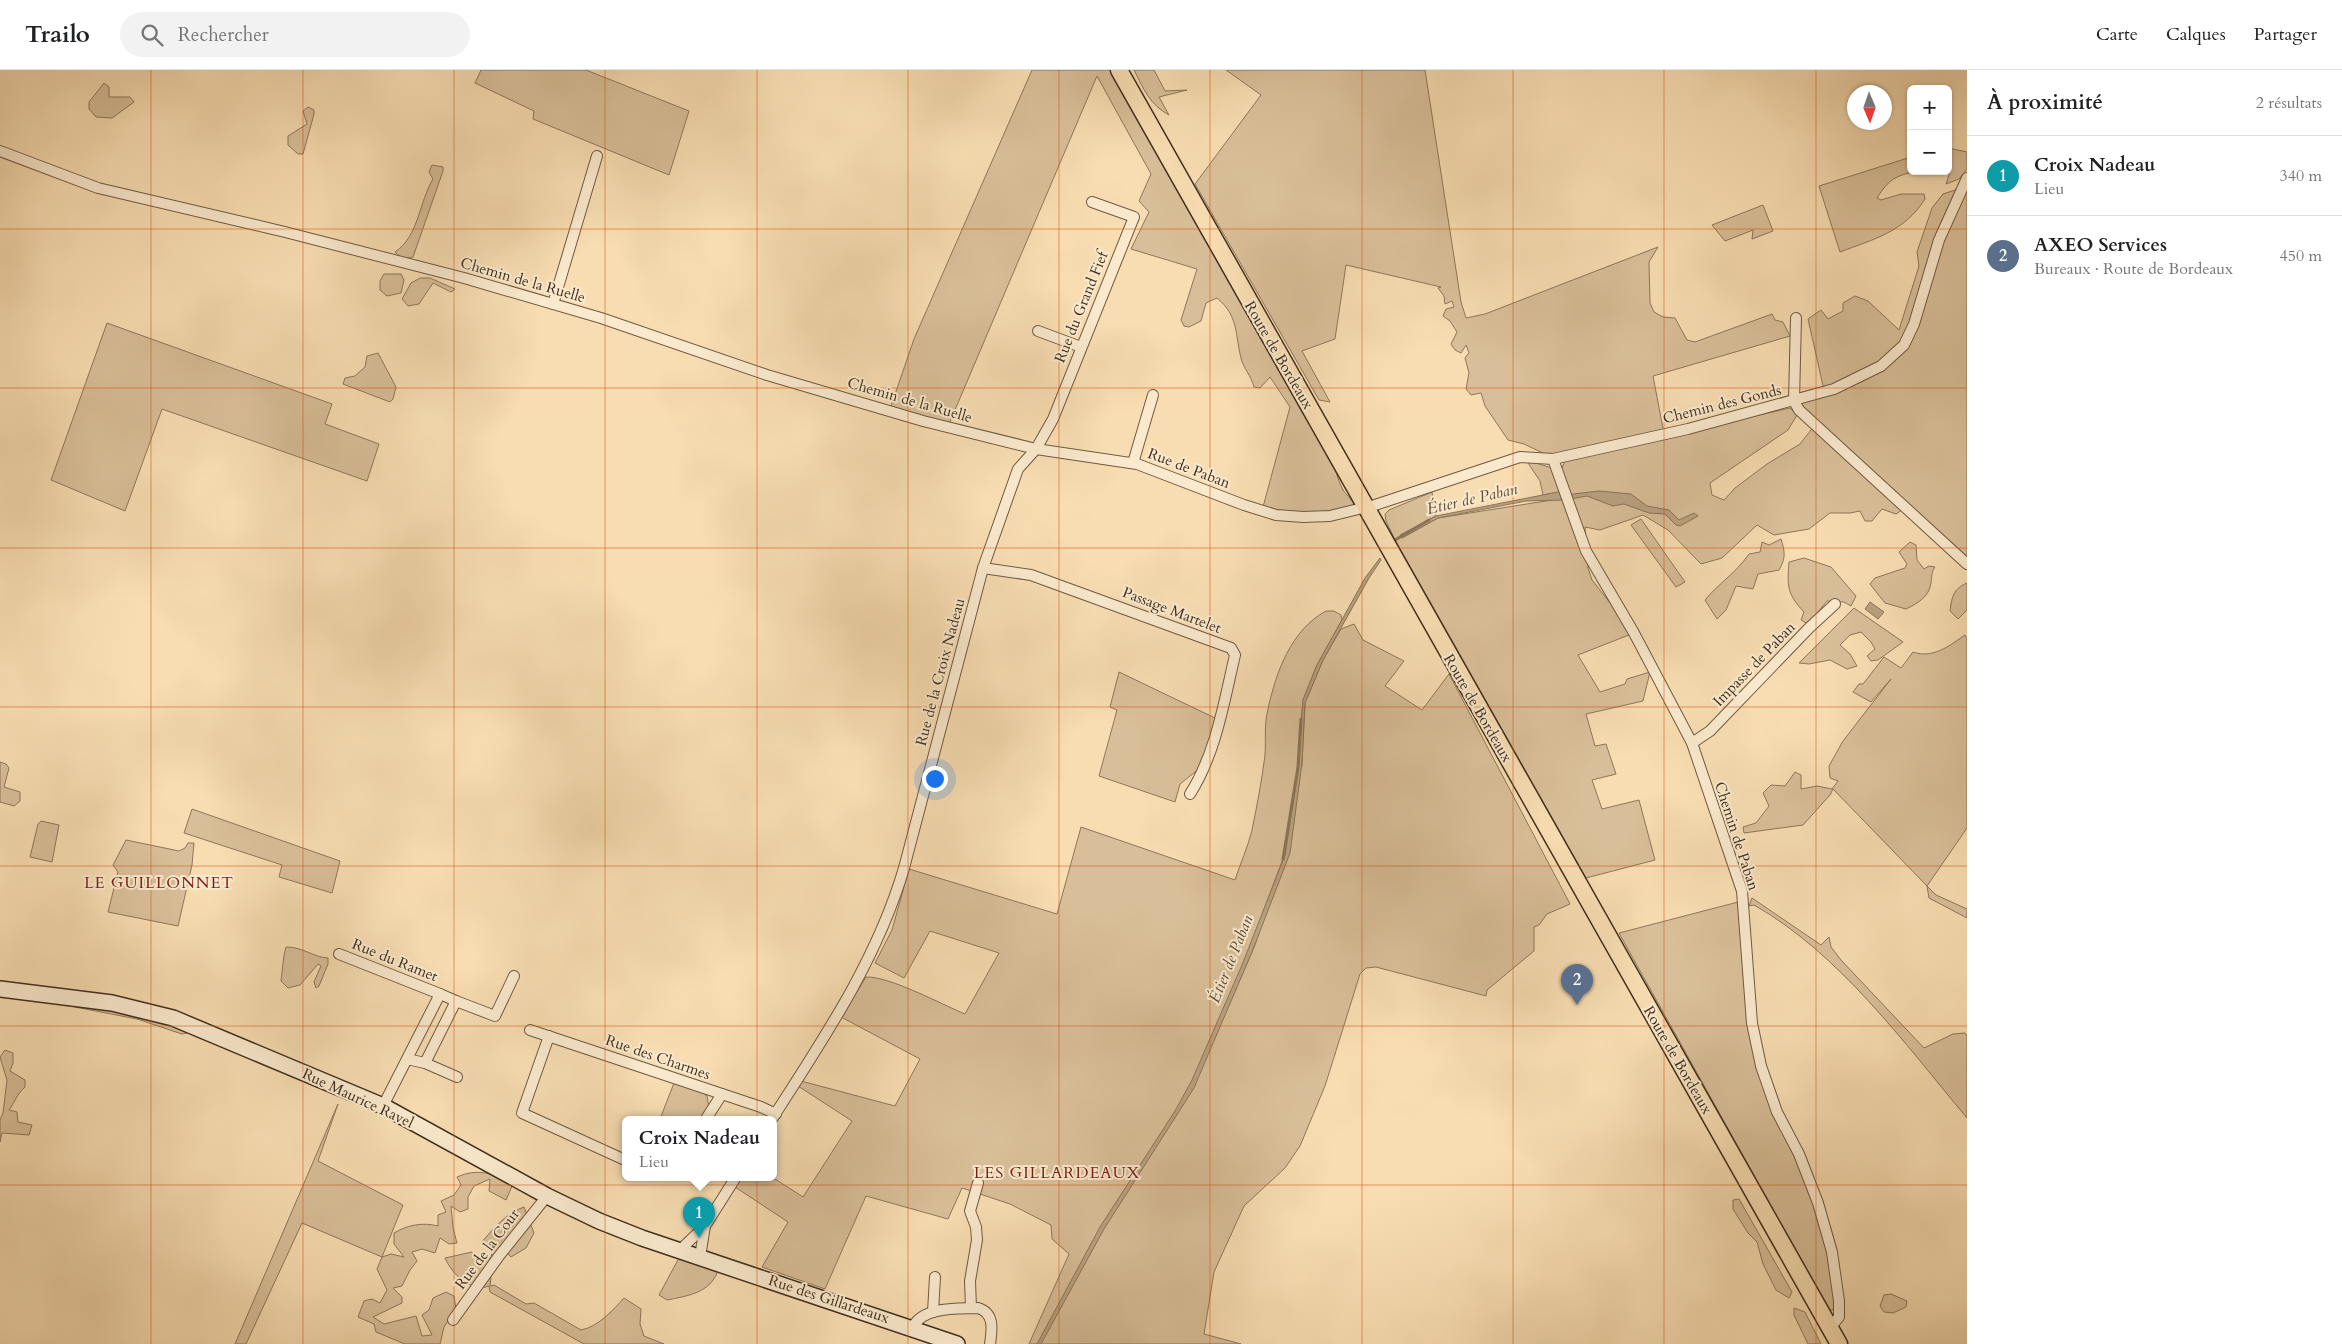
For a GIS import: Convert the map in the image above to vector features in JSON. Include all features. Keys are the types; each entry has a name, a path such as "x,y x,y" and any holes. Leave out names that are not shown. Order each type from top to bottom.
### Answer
{"main road":[{"name":"Route de Bordeaux","path":"1119,70 1364,507 1839,1344"}],"street":[{"name":"Chemin de la Ruelle","path":"0,151 98,188 285,232 464,278 645,332 767,375 923,421 1036,449"},
{"path":"553,304 597,156"},
{"name":"Chemin des Gonds","path":"1364,507 1404,497 1520,457 1553,459 1688,429 1834,389 1882,366 1904,345 1924,295 1939,240 1967,178"},
{"name":"Rue du Grand Fief","path":"1036,449 1053,418 1134,217 1092,202"},
{"path":"1796,318 1794,400 1798,410 1967,564"},
{"path":"1038,331 1082,347"},
{"path":"1133,463 1152,395"},
{"name":"Rue de Paban","path":"1036,449 1133,463 1244,505 1276,515 1330,516 1364,507"},
{"name":"Rue de la Croix Nadeau","path":"775,1116 865,968 890,914 907,859 983,568 1018,469 1036,449"},
{"name":"Chemin de Paban","path":"1553,459 1586,551 1634,633 1692,744 1742,891 1752,1023 1761,1066 1777,1112 1799,1154 1818,1203 1832,1252 1840,1301 1839,1317 1830,1328"},
{"name":"Passage Martelet","path":"983,568 1031,575 1231,648 1235,656 1221,717 1200,777 1190,794"},
{"name":"Impasse de Paban","path":"1692,744 1710,732 1809,628 1836,604"},
{"name":"Rue du Ramet","path":"339,954 495,1016 514,976"},
{"name":"Rue Maurice Ravel","path":"0,989 112,1003 157,1014 214,1035 383,1106 547,1196 599,1221 700,1257"},
{"name":"Rue du Ramet","path":"383,1106 440,994"},
{"path":"425,1062 456,1001"},
{"name":"Rue des Charmes","path":"530,1030 722,1094 772,1116"},
{"path":"548,1036 522,1113 622,1159"},
{"path":"407,1059 425,1062 457,1077"},
{"path":"708,1116 722,1094"},
{"path":"680,1250 705,1226 733,1181"},
{"path":"971,1308 970,1281 977,1240 976,1227 970,1211 978,1182"},
{"name":"Rue de la Cour","path":"453,1320 494,1263 547,1196"},
{"path":"700,1257 705,1226"},
{"name":"Rue des Gillardeaux","path":"700,1257 913,1327 957,1344"},
{"path":"933,1312 935,1277"},
{"path":"913,1327 915,1322 933,1312 971,1308 983,1310 990,1316 992,1324 990,1344"}],"shaded area":[{"path":"481,70 586,70 689,111 669,175 533,119 534,111 475,83"},
{"path":"1032,70 1112,70 1333,461 1343,490 1354,504 1317,512 1286,511 1263,507 1290,407 1270,377 1260,388 1254,387 1242,362 1233,319 1217,298 1206,303 1201,321 1189,327 1184,326 1181,320 1197,269 1131,249 1149,212 1139,201 1151,174 1097,76 949,424 891,406 914,339"},
{"path":"1134,70 1154,70 1165,91 1187,90 1159,97 1169,115 1152,101"},
{"path":"1226,70 1425,70 1461,302 1466,318 1485,314 1658,247 1649,262 1650,303 1654,312 1663,317 1675,318 1687,340 1695,342 1772,314 1775,320 1783,322 1790,336 1653,376 1664,434 1549,456 1524,444 1508,440 1485,406 1481,393 1471,395 1466,389 1469,373 1465,358 1469,353 1466,345 1461,353 1455,350 1451,344 1457,332 1450,321 1443,316 1446,309 1454,307 1452,301 1445,304 1444,296 1438,288 1441,287 1346,265 1335,339 1302,351 1330,402 1319,400 1195,184 1261,95"},
{"path":"104,83 109,87 109,97 130,97 134,102 112,118 96,117 89,109 89,102"},
{"path":"308,107 314,110 314,114 303,154 298,154 288,145 288,136 307,124 303,111"},
{"path":"1952,149 1967,152 1967,169 1959,179 1946,184 1949,175 1952,175"},
{"path":"1907,158 1907,174 1889,182 1877,198 1881,200 1901,194 1924,194 1925,199 1917,210 1898,227 1840,252 1819,186"},
{"path":"432,165 443,167 443,171 413,257 403,258 395,252 403,245 414,228 433,179 429,172"},
{"path":"1967,178 1967,559 1908,506 1896,514 1882,509 1872,521 1865,521 1860,511 1830,513 1809,529 1774,535 1757,525 1722,558 1701,564 1668,530 1643,515 1600,530 1585,527 1588,568 1592,580 1634,633 1578,655 1600,692 1625,684 1627,679 1650,672 1643,701 1586,714 1595,746 1606,744 1616,774 1592,780 1602,809 1639,800 1655,860 1586,878 1395,540 1386,521 1385,514 1389,510 1432,492 1436,516 1401,535 1402,538 1438,518 1552,500 1554,493 1543,495 1540,481 1526,460 1552,468 1559,477 1565,460 1790,408 1797,415 1788,430 1710,483 1712,495 1724,500 1735,488 1767,464 1800,444 1815,425 1794,401 1824,390 1808,319 1821,310 1828,319 1843,311 1843,303 1855,296 1868,301 1899,330 1919,266 1917,252 1932,208 1943,194 1958,189 1922,300"},
{"path":"1763,205 1773,231 1752,239 1753,230 1725,241 1712,225"},
{"path":"384,274 401,274 404,280 401,293 387,296 380,290 380,281"},
{"path":"420,278 430,278 455,289 451,292 433,283 419,304 408,306 402,299 411,283"},
{"path":"107,323 332,404 325,424 379,444 367,481 162,409 125,511 51,480"},
{"path":"378,353 396,387 393,399 390,402 343,384 345,378 355,376 365,367 367,356"},
{"path":"1563,491 1565,495 1599,491 1631,494 1647,506 1669,510 1679,520 1694,513 1698,516 1680,526 1676,525 1665,514 1649,513 1624,504 1613,506 1587,496 1565,500 1526,501 1438,518 1402,538 1400,535 1436,516"},
{"path":"1641,519 1685,582 1676,587 1631,525"},
{"path":"1781,539 1784,555 1779,570 1758,574 1753,589 1736,586 1726,610 1717,619 1705,600 1749,554 1760,552 1762,542 1769,545"},
{"path":"1910,542 1916,545 1917,560 1924,569 1929,566 1935,567 1928,592 1919,602 1906,609 1885,603 1870,584 1875,578 1905,568 1907,564 1899,552"},
{"path":"1380,558 1381,560 1323,660 1305,703 1302,763 1290,853 1252,952 1194,1088 1104,1229 1041,1344 1037,1344 1100,1227 1175,1111 1192,1080 1242,965 1285,855 1297,777 1303,700 1317,665 1365,578"},
{"path":"1804,558 1831,567 1856,596 1851,606 1844,602 1827,601 1808,624 1801,620 1804,612 1791,595 1788,584 1788,570 1789,562"},
{"path":"1967,583 1967,610 1958,619 1950,611 1954,594 1962,585"},
{"path":"1870,602 1884,612 1878,619 1865,609"},
{"path":"1854,608 1903,642 1878,660 1871,661 1867,656 1875,649 1861,632 1850,635 1840,645 1850,654 1857,666 1847,669 1830,660 1809,664 1799,663"},
{"path":"1326,611 1334,611 1341,615 1342,620 1317,665 1303,700 1298,767 1302,766 1305,703 1323,660 1341,629 1354,624 1363,640 1404,661 1385,686 1422,710 1449,674 1570,904 1547,914 1539,925 1534,927 1534,951 1487,990 1486,996 1376,967 1366,968 1360,974 1325,1086 1300,1146 1285,1168 1244,1206 1214,1272 1204,1334 1241,1344 1029,1344 1069,1254 1052,1239 1051,1225 1010,1204 962,1188 948,1219 866,1196 825,1289 762,1267 788,1222 735,1187 739,1181 777,1180 803,1197 852,1121 798,1086 801,1081 895,1106 920,1059 841,1017 866,977 888,981 915,991 965,1014 999,953 930,931 904,978 875,963 892,930 909,869 1057,914 1081,827 1235,880 1254,821 1265,755 1267,715 1271,695 1287,653 1303,629","holes":["1291,837 1255,945 1231,1000"]},
{"path":"1965,635 1967,639 1967,828 1927,886 1833,789 1830,795 1803,825 1744,833 1743,827 1756,823 1769,806 1763,793 1771,785 1785,786 1795,772 1801,775 1801,789 1817,786 1832,789 1838,781 1830,778 1829,766 1843,741 1891,679 1871,702 1853,692 1859,684 1863,684 1884,657 1901,668 1913,652 1920,654 1934,653"},
{"path":"1119,672 1217,719 1200,768 1180,784 1175,802 1099,776 1117,710 1110,707"},
{"path":"0,762 6,764 9,768 4,787 20,792 20,801 14,806 0,802"},
{"path":"192,809 340,861 332,893 279,877 282,865 184,833"},
{"path":"41,821 59,825 52,862 30,857 38,824"},
{"path":"126,840 179,851 185,848 188,843 194,843 192,865 178,926 108,912 118,872 113,865"},
{"path":"1927,886 1936,895 1967,909 1967,918 1929,898"},
{"path":"1752,898 1821,945 1829,937 1831,947 1841,960 1924,1048 1953,1034 1965,1033 1967,1036 1967,1118 1895,1031 1842,974 1785,925 1754,905 1749,906"},
{"path":"1742,901 1761,1066 1814,1198 1831,1252 1835,1308 1833,1310 1829,1310 1619,933"},
{"path":"286,947 292,947 328,958 328,964 319,986 316,988 314,982 321,966 318,964 300,985 288,988 281,981"},
{"path":"83,1003 184,1028 187,1033 182,1034 137,1019 75,1007 73,1004"},
{"path":"5,1050 13,1053 13,1063 10,1071 25,1080 25,1087 9,1110 17,1112 18,1122 32,1125 29,1135 2,1133 0,1142 0,1120 3,1113 7,1080 0,1057"},
{"path":"674,1083 702,1092 707,1096 709,1108 704,1116 661,1116"},
{"path":"338,1104 318,1161 403,1205 382,1257 302,1223 246,1344 235,1344"},
{"path":"478,1172 499,1177 513,1184 506,1200 489,1191 490,1179 474,1186 468,1197 468,1209 460,1212 451,1206 453,1228 457,1243 449,1244 440,1238 435,1253 422,1249 412,1252 417,1261 402,1286 393,1288 402,1297 402,1303 373,1317 384,1324 416,1316 422,1336 432,1335 422,1315 429,1310 433,1298 446,1292 454,1296 456,1309 444,1327 440,1344 405,1344 376,1332 374,1324 358,1317 364,1301 372,1299 380,1303 387,1290 377,1269 382,1257 391,1254 404,1257 394,1244 394,1233 415,1225 427,1224 438,1226 438,1215 446,1212 441,1201 454,1195 461,1185 457,1177"},
{"path":"1739,1199 1792,1292 1789,1298 1776,1290 1763,1264 1757,1242 1748,1233 1733,1209 1733,1200"},
{"path":"524,1207 534,1233 526,1248 511,1257 507,1253 488,1271 491,1278 490,1286 494,1285 526,1304 534,1303 581,1330 599,1322 624,1298 641,1309 640,1324 644,1336 664,1344 584,1344 490,1292 489,1286 476,1287 457,1276 445,1258 472,1252 477,1261 491,1258 492,1251 481,1243 506,1217"},
{"path":"679,1258 718,1270 715,1278 704,1289 690,1295 667,1300 659,1295"},
{"path":"1891,1294 1907,1301 1906,1307 1893,1313 1884,1312 1880,1306 1884,1295"},
{"path":"1794,1308 1805,1312 1821,1344 1808,1344 1794,1315"}],"waterway":[{"name":"Étier de Paban","path":"1395,540 1429,520"},
{"name":"Étier de Paban","path":"1283,859 1298,767 1301,719"}],"place":[{"name":"AXEO Services","path":"1577,1005"},
{"name":"Croix Nadeau","path":"699,1238"}],"district":[{"name":"LE GUILLONNET","path":"159,883"},
{"name":"LES GILLARDEAUX","path":"1057,1173"}]}
